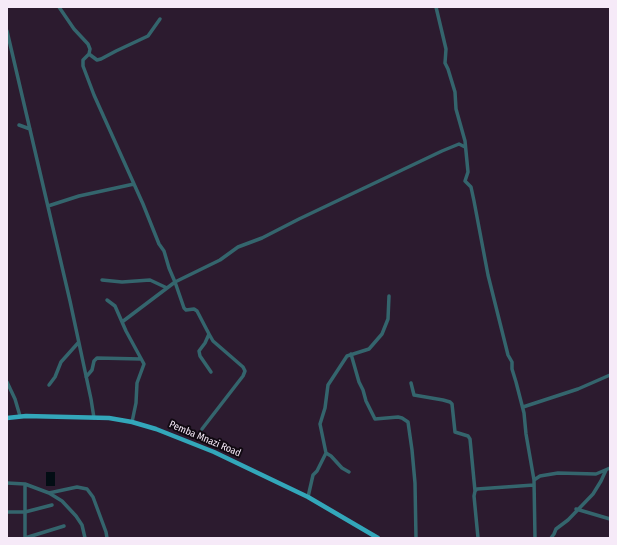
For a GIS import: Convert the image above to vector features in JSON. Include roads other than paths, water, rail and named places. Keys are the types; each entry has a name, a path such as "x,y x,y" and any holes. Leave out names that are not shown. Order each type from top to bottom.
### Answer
{"main road":[{"name":"Pemba Mnazi Road","path":"7,418 20,416 109,418 132,422 156,429 192,442 308,497 378,538"}],"street":[{"path":"59,7 74,29 88,44 90,50 89,54 84,60 83,66 94,95 159,244 164,251 168,268 175,282 184,308 186,310 194,309 197,311 213,341 243,367 245,371 243,376 202,429"},
{"path":"436,7 446,49 445,63 455,92 455,105 464,136 468,172 465,181 471,188 488,276 508,355 512,362 512,371 522,407 534,483 535,538"},
{"path":"89,54 97,60 101,60 148,36 160,19"},
{"path":"7,31 48,206 94,418"},
{"path":"19,126 30,129"},
{"path":"122,322 175,282 220,260 238,247 262,238 424,159 457,145 462,145 465,147"},
{"path":"48,206 80,196 134,184"},
{"path":"102,280 122,282 150,280 167,288"},
{"path":"349,472 342,468 326,453 320,424 325,408 327,388 329,382 344,358 351,354 369,349 382,334 388,319 389,296"},
{"path":"107,300 115,306 144,367 137,383 136,403 132,422"},
{"path":"209,334 199,350 200,356 211,372"},
{"path":"49,385 55,378 61,362 78,343"},
{"path":"351,354 367,405 375,419 398,417 408,422 415,483 416,538"},
{"path":"86,377 92,370 94,361 97,358 141,359"},
{"path":"522,407 578,389 610,375"},
{"path":"7,382 15,399 20,416"},
{"path":"411,383 414,395 450,402 452,404 455,432 468,436 470,439 478,538"},
{"path":"308,497 313,475 317,471 326,453"},
{"path":"534,483 538,477 544,475 571,473 596,474 610,468"},
{"path":"551,538 556,529 568,520 599,486 606,470"},
{"path":"7,483 25,484 49,493 62,501 72,510 82,525 85,538"},
{"path":"475,491 481,488 534,483"},
{"path":"25,484 25,538 64,526"},
{"path":"49,493 77,487 87,489 93,497 107,538"},
{"path":"7,512 25,512 52,505"},
{"path":"576,510 610,519"}]}
